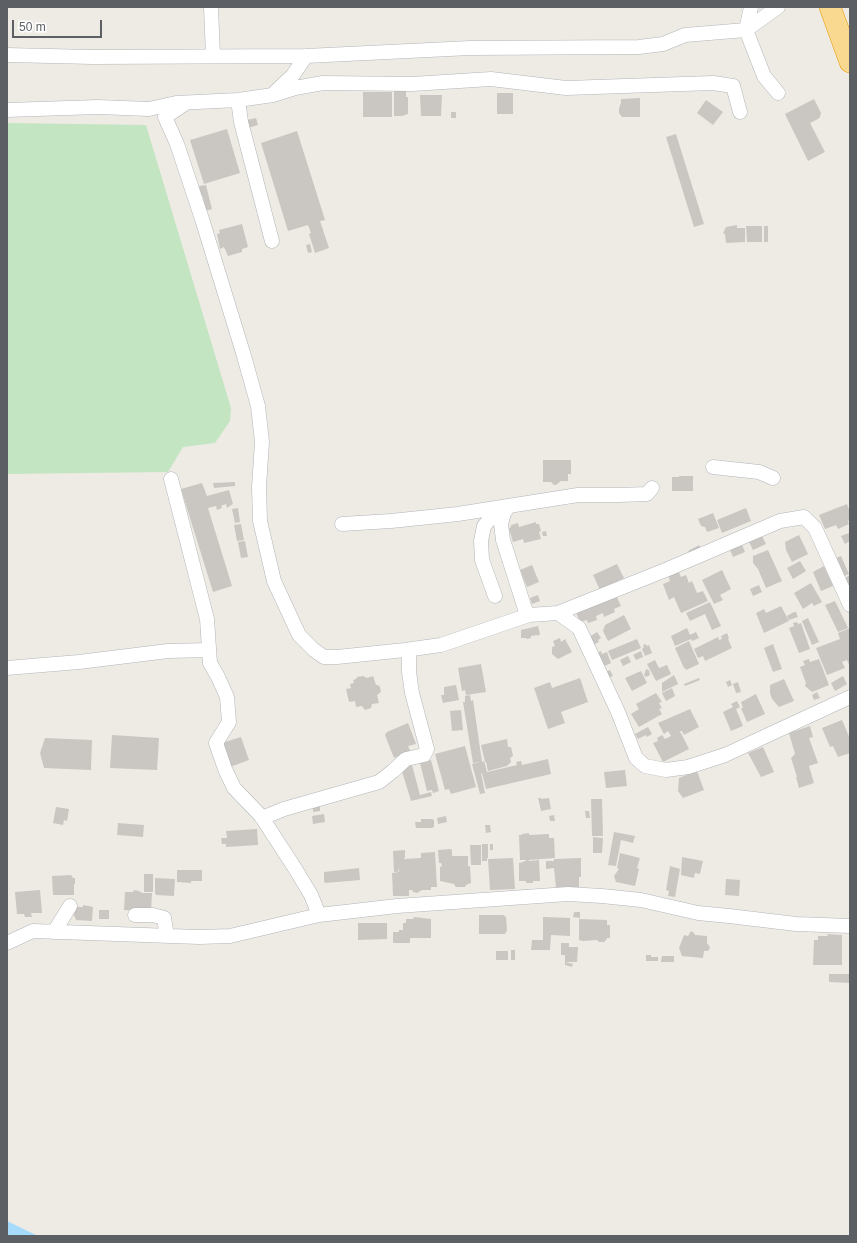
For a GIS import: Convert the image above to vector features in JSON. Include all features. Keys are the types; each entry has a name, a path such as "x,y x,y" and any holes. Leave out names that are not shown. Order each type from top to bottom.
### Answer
{"highway":[{"path":"830,7 850,62"}],"street":[{"path":"211,7 213,56"},
{"path":"751,7 746,30 764,76 778,93"},
{"path":"7,55 93,57 306,56 470,48 639,47 663,44 685,35 746,30 778,7"},
{"path":"273,95 293,75 306,56"},
{"path":"7,110 98,107 149,109 176,103 238,100 273,95 295,88 323,83 412,84 491,79 566,88 713,84 732,86 740,112"},
{"path":"238,100 240,122 272,241"},
{"path":"186,103 165,118 177,144 244,356 258,406 262,442 259,487 260,521 274,581 299,635 314,650 324,657 337,657 409,650 441,645 529,615 558,613 668,569 780,521 804,517 815,528 850,605"},
{"path":"713,467 759,472 773,478"},
{"path":"171,479 207,619 210,663 227,697 229,722 216,743 225,769 234,788 262,818 311,895 320,915"},
{"path":"342,524 391,521 458,514 578,495 647,494 652,488"},
{"path":"495,596 482,560 481,541 484,526 487,522 500,510 509,506"},
{"path":"509,506 504,512 501,524 503,540 525,609"},
{"path":"558,613 579,628 618,712 636,758 645,766 666,770 688,767 725,755 850,697"},
{"path":"7,668 79,662 168,651 208,650"},
{"path":"262,818 284,809 379,782 406,759 424,755 427,749 412,693 409,672 409,650"},
{"path":"11,937 33,931 199,938 230,936 320,915 397,906 568,894 641,900 698,913 796,924 850,926"},
{"path":"54,932 70,906"},
{"path":"135,915 153,914 164,918 168,936"}],"green space":[{"path":"7,123 146,125 231,408 230,421 215,443 183,447 168,472 7,474"}],"water":[{"path":"7,1221 36,1235 40,1236 7,1236"}],"building":[{"path":"394,91 406,91 406,97 408,97 408,114 394,116"},
{"path":"363,92 392,92 392,117 363,117"},
{"path":"497,93 513,93 513,114 497,114"},
{"path":"420,95 442,95 441,116 421,116"},
{"path":"640,98 640,117 622,117 619,113 621,99"},
{"path":"814,99 821,113 818,119 810,123 825,152 808,161 785,114"},
{"path":"706,100 723,112 713,125 697,113"},
{"path":"451,112 456,112 456,118 451,118"},
{"path":"256,118 258,125 248,128 247,120"},
{"path":"227,129 240,173 204,184 190,140"},
{"path":"297,131 325,220 320,221 329,248 315,253 309,234 311,233 308,225 288,231 261,143"},
{"path":"676,134 704,224 694,227 666,137"},
{"path":"206,185 212,209 205,211 203,196 201,196 199,186"},
{"path":"242,224 248,247 242,249 242,252 228,256 224,247 220,249 217,234 220,233 219,230"},
{"path":"737,225 737,228 745,228 745,242 726,243 725,234 723,233 726,227"},
{"path":"746,226 762,226 762,242 747,242"},
{"path":"764,226 768,226 768,242 764,242"},
{"path":"310,244 312,252 308,253 306,245"},
{"path":"543,460 571,460 571,474 568,474 568,481 561,481 556,485 551,482 543,482"},
{"path":"693,476 693,491 672,491 672,477"},
{"path":"235,482 235,486 214,488 213,483"},
{"path":"202,483 207,496 229,490 233,504 227,508 226,504 217,510 216,506 208,508 232,586 213,592 181,489"},
{"path":"847,504 850,512 850,520 848,521 849,524 838,529 836,525 825,529 819,515"},
{"path":"238,508 240,522 235,523 232,509"},
{"path":"746,508 751,521 722,533 717,520"},
{"path":"713,513 719,528 707,532 705,527 701,526 698,519"},
{"path":"536,522 536,524 539,524 541,539 524,543 523,539 513,542 509,528 511,525 518,523 519,527"},
{"path":"241,524 244,540 237,541 234,525"},
{"path":"546,531 547,536 543,536 542,532"},
{"path":"849,533 850,541 845,544 841,536"},
{"path":"761,534 766,544 753,550 748,540"},
{"path":"799,535 808,554 792,562 786,550 785,542"},
{"path":"245,541 248,557 241,558 238,542"},
{"path":"741,542 745,552 733,557 729,547"},
{"path":"699,545 702,550 691,556 688,551"},
{"path":"768,550 782,581 766,588 758,569 753,563 753,556"},
{"path":"841,556 849,574 844,576 836,558"},
{"path":"800,561 806,571 793,579 787,568"},
{"path":"617,564 624,578 600,590 593,575"},
{"path":"532,565 539,582 527,587 520,570"},
{"path":"824,566 833,586 821,591 813,572"},
{"path":"678,570 681,577 686,575 689,583 692,581 697,593 703,591 708,601 681,613 674,597 669,600 663,584 670,581 668,575"},
{"path":"722,570 731,589 720,595 723,600 714,604 702,580"},
{"path":"850,575 850,588 845,578"},
{"path":"811,583 822,602 814,606 812,603 803,609 794,593"},
{"path":"759,585 762,592 753,596 750,589"},
{"path":"538,595 540,601 532,604 530,598"},
{"path":"616,595 621,606 614,609 615,612 604,617 603,613 596,616 597,620 588,623 587,620 580,622 576,612"},
{"path":"835,601 848,628 838,632 825,605"},
{"path":"710,602 721,626 712,630 705,614 690,621 686,613"},
{"path":"781,606 789,621 764,633 756,613 764,609 766,613"},
{"path":"796,612 798,617 789,620 787,616"},
{"path":"624,615 631,629 608,641 603,631 605,625"},
{"path":"808,618 819,642 812,645 802,621"},
{"path":"797,622 798,624 801,623 810,649 799,653 789,628 794,626 793,623"},
{"path":"538,626 540,634 538,636 531,636 531,638 527,639 521,638 521,630"},
{"path":"687,628 690,635 696,632 699,638 692,641 691,639 675,646 671,636"},
{"path":"850,628 850,667 847,660 842,662 845,668 827,675 816,648 840,639 838,633"},
{"path":"597,632 601,638 598,640 599,642 593,645 589,637"},
{"path":"727,633 732,648 705,661 703,656 698,658 694,649 718,637 719,640 722,639 721,636"},
{"path":"560,638 561,642 565,639 572,652 558,659 552,654 552,647 555,646 553,641"},
{"path":"637,639 641,648 612,660 608,651"},
{"path":"689,641 699,664 686,670 675,648"},
{"path":"646,644 646,646 649,645 652,653 645,656 642,649 644,647 643,645"},
{"path":"773,644 782,669 773,672 764,648"},
{"path":"601,651 602,654 607,652 611,663 602,667 595,654"},
{"path":"641,651 643,657 636,660 633,655"},
{"path":"628,656 631,662 623,666 620,660"},
{"path":"809,659 810,662 819,659 829,685 812,692 805,686 806,683 800,667 805,665 803,661"},
{"path":"655,660 659,668 667,665 671,674 656,681 647,664"},
{"path":"481,664 486,692 466,695 465,690 462,691 458,668"},
{"path":"646,669 649,670 650,675 646,677 644,675"},
{"path":"610,670 613,676 608,678 605,672"},
{"path":"641,671 647,683 632,691 625,678"},
{"path":"674,675 678,684 662,692 662,683"},
{"path":"363,676 367,678 373,676 376,685 380,687 381,692 377,695 379,703 372,704 371,708 365,710 362,706 356,707 355,701 349,702 346,689 351,688 350,684 354,683 353,680 357,677"},
{"path":"843,676 847,684 835,691 831,683"},
{"path":"580,678 588,702 561,712 565,723 548,729 534,688 550,682 552,688"},
{"path":"699,678 700,680 685,686 684,684"},
{"path":"784,679 794,701 779,707 772,699 770,685"},
{"path":"730,680 732,685 728,687 726,682"},
{"path":"738,682 741,692 736,693 733,684"},
{"path":"456,685 459,700 443,703 441,695 444,695 444,687"},
{"path":"672,688 675,696 666,701 662,693"},
{"path":"817,692 820,698 814,700 812,695"},
{"path":"656,693 662,702 659,703 662,708 659,709 662,714 639,727 631,714 639,709 636,704"},
{"path":"756,694 765,714 747,722 741,708 743,708 741,702"},
{"path":"470,695 471,701 473,700 482,762 484,761 487,772 517,765 516,762 521,761 522,765 548,759 551,774 486,789 481,773 485,793 480,794 472,764 480,762 473,763 463,702 465,702 465,696"},
{"path":"737,701 740,707 736,709 743,726 731,731 723,712 733,707 731,704"},
{"path":"690,709 699,727 684,735 682,731 679,732 681,733 689,749 663,762 653,743 658,741 657,738 662,735 665,739 671,736 668,731 664,734 658,723"},
{"path":"461,710 463,730 452,731 450,711"},
{"path":"842,720 850,739 850,753 838,757 833,746 830,747 822,728"},
{"path":"408,723 416,744 408,746 410,751 394,758 385,735 387,732"},
{"path":"810,726 813,737 809,738 818,763 809,766 814,783 799,788 791,758 795,754 789,733"},
{"path":"648,727 652,734 638,739 635,734"},
{"path":"112,735 159,738 157,770 110,768"},
{"path":"241,737 249,760 230,767 222,743"},
{"path":"45,738 92,740 91,770 44,768 40,753"},
{"path":"507,739 508,747 511,747 513,756 510,758 511,762 507,766 488,771 481,745"},
{"path":"465,746 476,787 451,794 449,789 445,790 435,754"},
{"path":"763,747 774,772 761,777 748,753"},
{"path":"431,760 439,791 433,793 432,790 427,791 420,763"},
{"path":"412,765 420,795 431,792 432,796 411,801 401,768"},
{"path":"625,770 627,786 606,788 604,772"},
{"path":"697,771 704,790 683,798 678,791 679,778"},
{"path":"538,798 549,798 551,809 541,811"},
{"path":"591,799 602,799 603,836 592,836"},
{"path":"320,806 320,811 313,812 313,807"},
{"path":"56,807 69,809 67,821 64,820 63,825 53,823"},
{"path":"585,811 589,811 590,818 586,818"},
{"path":"324,814 325,822 313,824 312,816"},
{"path":"554,815 555,821 550,821 549,816"},
{"path":"446,816 447,822 438,824 437,818"},
{"path":"421,819 434,820 434,827 416,828 415,822 421,822"},
{"path":"118,823 144,825 143,837 117,835"},
{"path":"485,825 490,825 491,832 486,833"},
{"path":"257,829 258,845 226,847 226,844 222,844 221,838 227,838 226,831"},
{"path":"614,832 635,836 633,843 621,840 616,866 608,865"},
{"path":"529,833 529,835 549,834 549,838 554,838 555,858 528,860 539,860 540,881 533,881 533,883 519,881 519,863 527,860 520,860 519,835"},
{"path":"593,837 603,838 602,853 593,853"},
{"path":"482,844 488,844 487,861 482,861"},
{"path":"490,844 493,844 493,850 490,850"},
{"path":"470,845 481,845 481,865 471,865"},
{"path":"405,850 404,859 421,858 421,853 435,852 437,887 431,887 431,890 422,890 417,893 409,890 409,896 393,896 392,873 399,872 399,867 398,872 394,872 393,851"},
{"path":"438,850 452,850 452,856 468,856 471,883 465,887 456,887 454,884 440,881 440,867 442,866 441,863 439,863"},
{"path":"620,853 640,858 635,886 616,882 614,876 619,869 617,868"},
{"path":"682,857 703,861 700,874 695,873 694,878 681,875"},
{"path":"513,858 515,889 490,890 488,859"},
{"path":"581,858 581,877 579,877 579,888 556,888 554,868 546,869 546,861 554,861 554,859"},
{"path":"670,866 680,869 675,897 668,896 669,891 666,890"},
{"path":"359,868 360,880 325,883 324,881 324,872"},
{"path":"177,870 202,870 202,881 191,881 191,883 177,882"},
{"path":"144,874 153,874 153,892 144,892"},
{"path":"71,875 75,878 74,895 53,895 52,876"},
{"path":"155,878 175,879 174,896 156,895"},
{"path":"726,879 740,880 739,896 725,895"},
{"path":"40,890 42,913 31,913 32,917 25,917 24,914 17,914 15,892"},
{"path":"134,890 142,893 152,893 151,911 124,910 125,892 133,892"},
{"path":"83,905 93,907 92,921 76,920 73,913 76,907 83,907"},
{"path":"99,910 109,910 109,919 99,919"},
{"path":"574,912 580,912 580,918 573,917"},
{"path":"479,915 503,915 506,917 507,930 505,934 479,934"},
{"path":"414,917 431,919 431,938 410,938 410,943 393,943 393,932 403,930 403,923 406,923 406,919 413,919"},
{"path":"543,917 570,918 570,936 551,935 550,950 531,950 532,940 543,940"},
{"path":"579,919 607,920 607,925 610,925 610,938 607,938 604,942 599,942 597,940 579,940"},
{"path":"358,923 387,923 387,939 358,940"},
{"path":"691,931 695,935 707,936 707,944 710,948 708,951 704,951 703,958 682,956 679,948 684,935 688,936"},
{"path":"827,934 842,935 842,965 813,965 814,940 818,940 818,936 828,936"},
{"path":"561,943 569,943 569,947 578,947 577,962 565,962 565,955 561,955"},
{"path":"511,950 515,950 515,960 511,960"},
{"path":"496,951 508,951 508,960 496,960"},
{"path":"646,955 658,957 658,961 646,961"},
{"path":"662,956 674,956 674,962 661,962"},
{"path":"565,962 573,964 572,967 565,965"},
{"path":"829,974 850,974 850,983 829,982"}]}
